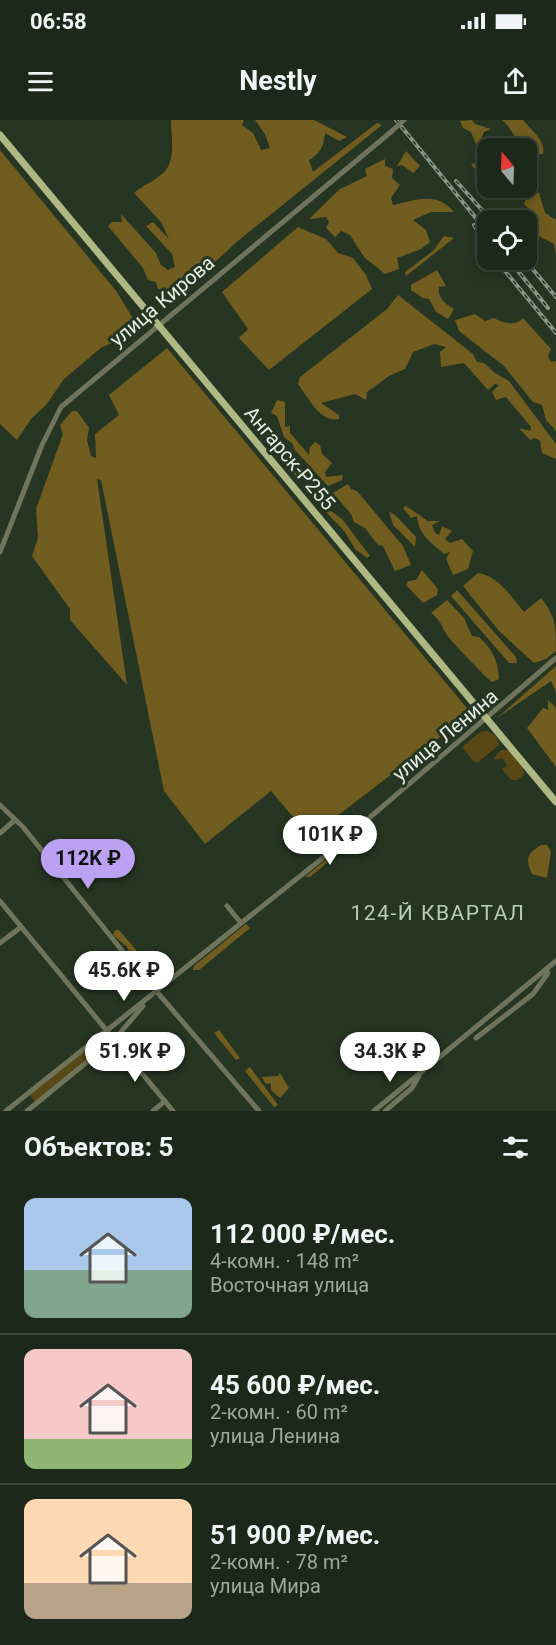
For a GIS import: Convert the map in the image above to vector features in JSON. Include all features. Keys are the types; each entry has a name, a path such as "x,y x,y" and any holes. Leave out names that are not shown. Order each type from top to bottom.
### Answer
{"main road":[{"name":"Ангарск-Р255","path":"0,135 556,802"}],"street":[{"name":"улица Кирова","path":"0,552 42,445 61,406 404,120"},
{"name":"улица Ленина","path":"6,1111 241,923 486,720 556,658"},
{"path":"0,805 23,826 157,992 259,1111"},
{"path":"0,833 15,820"},
{"path":"0,901 173,1111"},
{"path":"227,906 241,923"},
{"path":"0,943 21,927"},
{"path":"374,1111 556,961"},
{"path":"476,1038 533,994 548,973 546,969"},
{"name":"улица Ленина","path":"27,1111 114,1040 157,992"},
{"path":"114,1040 114,1029 131,1011"},
{"path":"385,1111 412,1088 421,1072"},
{"path":"25,1095 33,1106"},
{"path":"153,1111 165,1101"}],"shaded area":[{"path":"171,120 244,120 242,125 253,133 261,150 270,148 265,134 255,120 314,120 347,137 339,141 325,133 321,149 309,160 313,172 377,123 382,125 239,240 195,280 170,294 158,289 156,282 148,280 143,268 108,226 112,222 122,222 121,214 156,253 161,265 168,270 175,267 172,254 146,226 153,222 169,239 161,222 134,193 167,169 172,148"},
{"path":"472,120 475,124 491,129 484,132 481,138 477,138 477,146 471,132 463,128 460,121"},
{"path":"502,120 523,120 540,140 543,154 537,155 537,138 516,138"},
{"path":"0,150 117,292 135,322 123,339 102,347 64,379 17,440 0,424"},
{"path":"406,151 420,166 413,173 402,165 397,166"},
{"path":"385,159 385,166 393,169 392,178 400,185 391,198 393,205 418,199 433,199 441,201 454,212 431,212 413,220 426,230 430,242 421,249 397,258 399,269 385,274 364,257 350,235 341,231 335,237 326,228 329,222 326,217 309,219 340,189 367,176 365,169"},
{"path":"477,162 477,172 471,164"},
{"path":"537,193 539,193 545,213 556,220 556,254 554,244 537,235 537,210 530,210 524,204 526,198 537,198"},
{"path":"298,227 326,239 338,253 353,258 366,275 372,289 269,370 239,338 248,329 222,292"},
{"path":"444,236 454,238 406,276 405,272 433,251"},
{"path":"437,270 446,286 439,287 439,294 445,303 454,309 448,319 436,312 429,299 411,290 411,285"},
{"path":"398,295 473,354 477,362 484,363 509,381 556,444 556,459 542,453 540,441 535,438 530,440 519,428 530,431 531,427 506,397 496,400 492,392 499,385 495,384 488,390 464,363 441,367 440,352 446,347 434,344 413,352 405,369 389,376 367,392 366,400 355,394 321,403 339,415 339,419 326,417 315,408 298,384 300,377 387,309"},
{"path":"475,314 485,321 494,318 509,323 520,321 523,318 551,349 548,356 551,362 556,361 556,431 546,420 542,405 533,402 504,366 459,331 455,320"},
{"path":"167,348 471,713 310,837 271,791 205,844 164,791 101,480 97,479 127,685 70,620 70,609 32,556 38,538 36,509 63,434 60,425 72,411 77,411 89,428 87,440 91,456 96,458 95,434 119,415 109,395"},
{"path":"277,400 285,402 285,427 290,426 290,433 309,455 310,447 315,442 320,445 322,454 332,463 325,472 326,477 343,475 342,480 328,486 294,449 293,444 284,437 277,416 271,413"},
{"path":"269,436 282,448 297,471 295,476 264,439"},
{"path":"348,484 351,489 357,491 403,546 411,565 395,571 383,546 378,545 365,528 354,522 351,514 333,493"},
{"path":"406,506 428,521 440,521 432,525 435,533 439,535 442,526 452,531 445,539 450,543 462,539 473,551 468,569 453,575 446,559 450,552 444,554 426,538 420,529 417,516 411,518 403,508"},
{"path":"327,508 342,519 370,556 367,558 355,549 345,532 326,512"},
{"path":"389,511 400,519 416,537 415,547 393,525"},
{"path":"422,570 438,589 437,595 423,603 406,585 408,581 416,580"},
{"path":"478,573 499,583 524,612 541,598 554,622 556,651 546,659 534,663 499,631 463,586"},
{"path":"457,590 516,657 517,663 509,663 451,596"},
{"path":"447,600 464,618 472,636 479,637 488,646 496,661 499,679 492,682 449,638 439,621 431,613"},
{"path":"556,666 556,692 551,681 497,718"},
{"path":"548,700 556,708 556,767 527,728 543,708 548,710"},
{"path":"487,731 496,736 499,745 477,763 474,762 462,747 480,732"},
{"path":"501,750 509,750 523,768 524,774 518,780 511,780 502,769 507,765 502,758 495,760 494,758"},
{"path":"370,823 366,830 310,877 305,877"},
{"path":"541,845 547,845 551,852 547,878 532,874 528,864 530,854"},
{"path":"246,924 250,928 199,970 193,970 194,966"},
{"path":"115,930 119,930 149,965 148,969 138,965 126,946 113,935"},
{"path":"219,1030 240,1058 236,1060 214,1033"},
{"path":"102,1036 108,1042 35,1102 30,1095"},
{"path":"250,1067 278,1105 274,1107 245,1071"},
{"path":"280,1073 289,1088 280,1098 271,1090 271,1084 265,1083 262,1077 278,1076"}],"railway":[{"path":"396,120 477,219"},
{"path":"456,181 482,210"},
{"path":"474,225 477,230"},
{"path":"504,270 556,333"},
{"path":"517,270 548,308"},
{"path":"533,270 556,297"}],"district":[{"name":"124-Й КВАРТАЛ","path":"438,913"}]}
